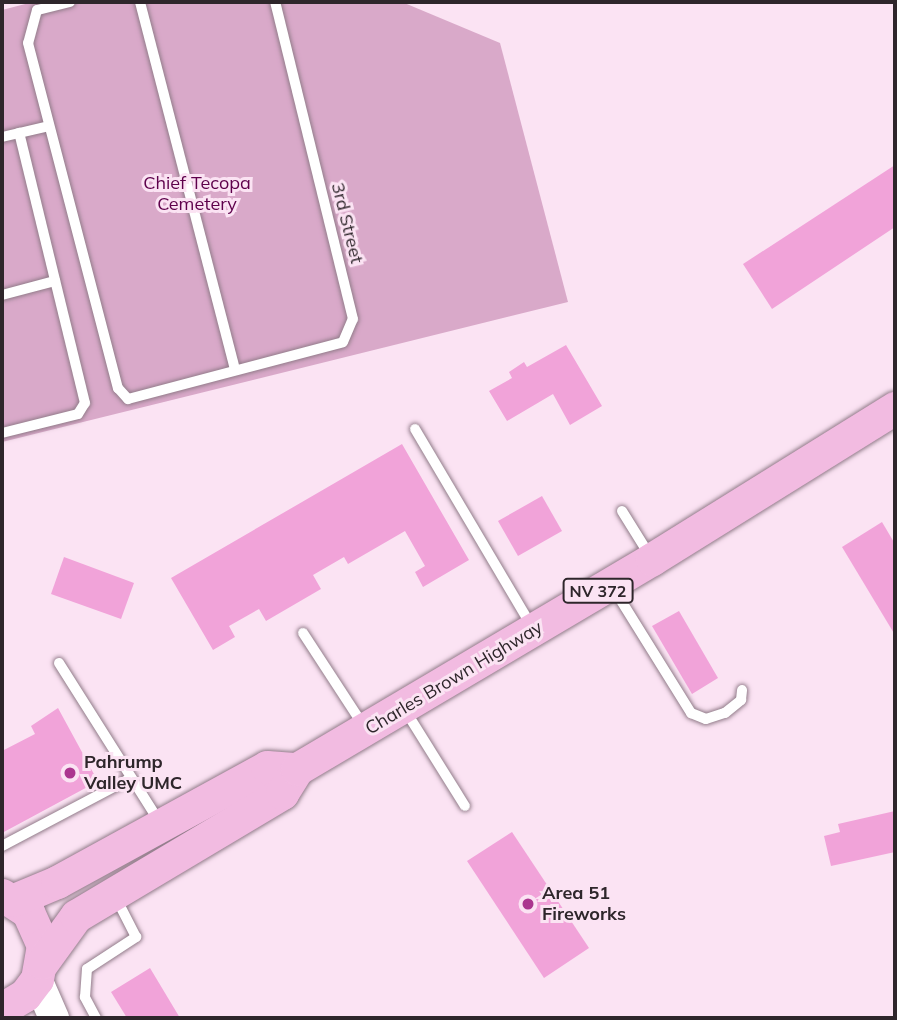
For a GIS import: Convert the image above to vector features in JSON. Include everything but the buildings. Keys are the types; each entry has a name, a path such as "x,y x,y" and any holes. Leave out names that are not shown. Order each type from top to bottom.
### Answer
{"main road":[{"name":"Charles Brown Highway","path":"40,971 76,916 282,793 297,769 652,559 895,408"},
{"path":"54,1018 40,971 38,927 8,897 161,825 267,766 297,769"},
{"name":"NV 372","path":"2,1009 25,995 40,971"}],"lane":[{"name":"3rd Street","path":"70,2 37,10 28,43 118,388 128,399 343,342 353,318 275,2"},
{"path":"140,2 234,370"},
{"path":"2,137 49,125"},
{"path":"2,433 78,414 85,403 19,133"},
{"path":"2,295 55,281"},
{"path":"415,429 533,630"},
{"path":"622,511 652,559"},
{"path":"611,583 691,713 706,719 725,713 741,700 742,690"},
{"path":"303,633 366,730"},
{"path":"59,663 161,825"},
{"path":"403,708 465,806"},
{"path":"2,846 131,778"},
{"path":"96,1018 85,997 87,969 136,937 114,894"}],"green space":[{"name":"Chief Tecopa Cemetery","path":"33,2 402,2 500,43 568,302 2,442 2,10"}],"place":[{"name":"Pahrump Valley UMC","path":"70,773"},
{"name":"Area 51 Fireworks","path":"528,904"}]}
